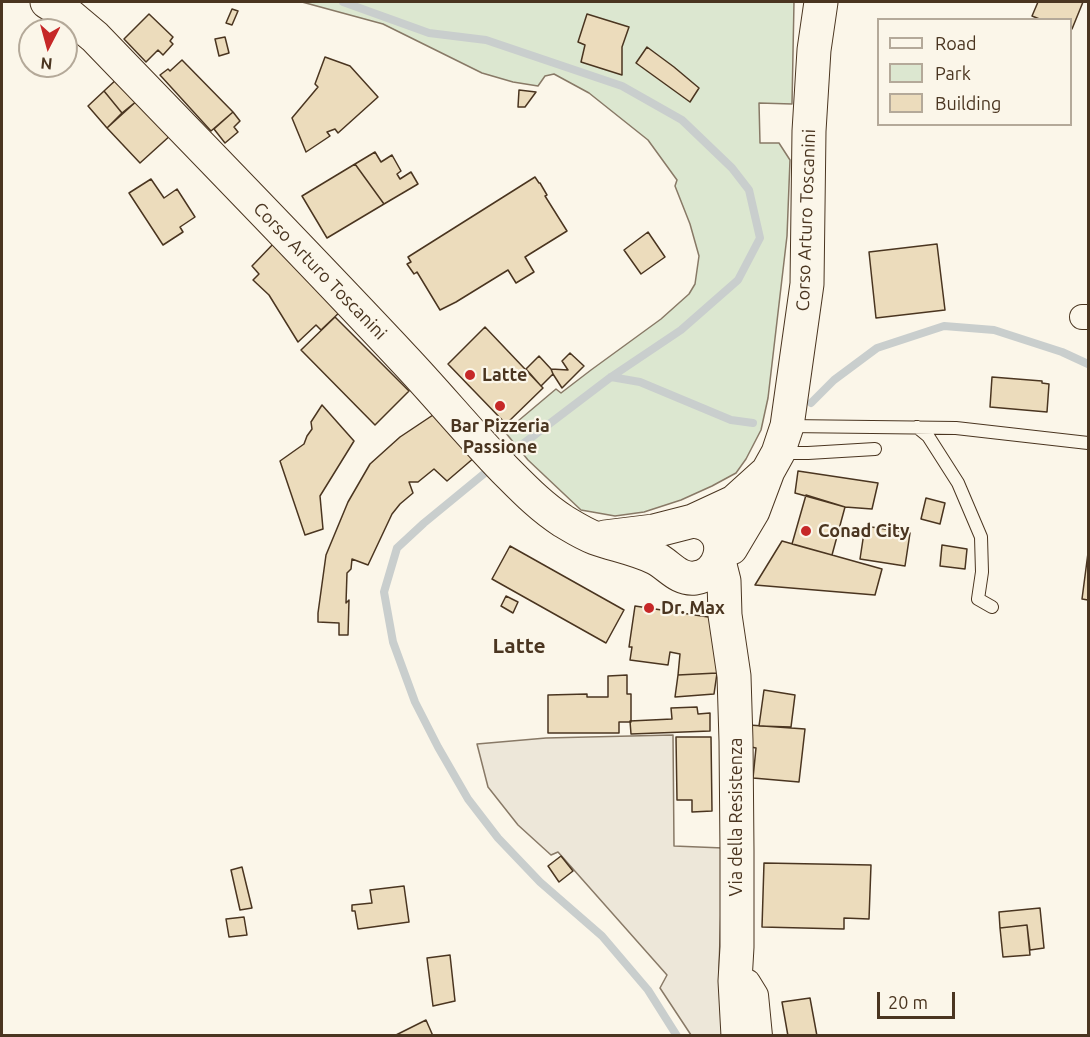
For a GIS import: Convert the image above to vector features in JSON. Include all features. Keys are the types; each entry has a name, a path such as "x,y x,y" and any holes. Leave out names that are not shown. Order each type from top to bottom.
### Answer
{"main road":[{"name":"Corso Arturo Toscanini","path":"47,2 70,16 95,37 347,298 438,395 476,440 547,510 594,538 655,558 703,566 731,548 738,538 753,511 778,450 807,284 809,130 814,50 821,2"},
{"path":"594,538 654,531 684,524 702,523 717,534 720,542 703,566 670,568 663,551 669,533 684,524 734,502 757,482 778,450"},
{"name":"Via della Resistenza","path":"703,566 711,585 724,600 734,676 737,947 735,981 738,1035"}],"street":[{"path":"735,981 748,982 756,995 760,1035"}],"lane":[{"path":"917,427 928,436 958,483 981,537 982,573 978,599 992,607"},
{"path":"778,450 917,427 966,429 1089,443"},
{"path":"778,450 808,453 875,449"}],"green space":[{"path":"302,2 794,2 792,104 759,103 760,143 779,143 790,160 787,236 768,398 761,430 736,473 681,500 644,512 615,516 581,510 528,460 505,432 556,389 561,393 661,319 689,294 695,284 699,256 690,224 675,186 677,180 648,140 589,93 554,74 545,76 538,86 513,82 482,73 383,24"}],"shaded area":[{"path":"673,735 674,846 723,848 719,968 725,1022 721,1035 691,1035 660,988 667,975 558,852 551,855 518,825 488,787 477,744 546,738"}],"building":[{"path":"1038,2 1083,2 1072,29 1072,18 1032,16"},
{"path":"232,9 238,11 232,25 226,23"},
{"path":"149,14 173,37 170,41 173,44 163,55 158,50 146,62 124,39"},
{"path":"587,14 629,27 622,47 622,75 581,62 585,45 578,42"},
{"path":"225,37 229,53 219,56 215,39"},
{"path":"647,47 699,88 690,102 636,63"},
{"path":"325,57 350,66 378,97 338,133 335,129 327,132 330,136 306,152 292,118 318,87 315,84"},
{"path":"182,60 233,112 211,131 160,75 168,69 170,71"},
{"path":"118,78 138,100 122,113 104,91"},
{"path":"519,90 536,92 525,107 518,107"},
{"path":"104,91 122,113 107,128 88,106"},
{"path":"140,98 172,134 140,163 107,128"},
{"path":"233,112 240,121 234,127 238,132 225,143 214,129"},
{"path":"375,152 381,162 392,155 401,171 397,174 400,179 411,172 418,184 384,204 355,164"},
{"path":"355,164 384,204 327,238 302,196"},
{"path":"535,177 567,231 525,257 534,272 516,283 508,270 440,310 417,272 414,274 407,264 411,262 408,257"},
{"path":"151,179 164,198 177,189 195,217 180,227 183,232 163,245 129,193"},
{"path":"648,232 665,257 641,274 624,250"},
{"path":"276,241 343,309 321,330 316,325 298,342 269,295 253,280 259,274 252,266"},
{"path":"937,244 945,310 876,318 869,252"},
{"path":"335,317 409,391 375,425 301,350"},
{"path":"485,327 543,388 506,424 448,364"},
{"path":"570,353 584,366 562,388 551,369 568,370 562,361"},
{"path":"539,356 553,374 541,386 526,369"},
{"path":"992,377 1042,381 1042,383 1049,384 1047,412 990,407"},
{"path":"322,405 354,441 320,496 323,529 305,535 280,461 304,444 312,429 311,422"},
{"path":"436,413 475,457 447,481 434,469 418,482 409,482 413,493 392,514 368,565 352,559 351,569 347,573 348,635 339,635 339,623 318,622 318,613 326,555 348,502 370,464 400,437"},
{"path":"798,471 878,483 872,509 845,507 795,493"},
{"path":"806,495 845,507 832,555 792,544"},
{"path":"926,498 945,503 940,524 921,519"},
{"path":"865,526 910,533 905,566 860,559"},
{"path":"782,541 882,569 875,595 755,585"},
{"path":"942,545 967,549 965,569 940,566"},
{"path":"510,546 624,610 606,643 492,579"},
{"path":"1088,553 1088,600 1082,599"},
{"path":"506,596 518,602 513,613 501,606"},
{"path":"635,606 715,618 717,673 678,675 680,654 670,652 668,665 630,660 632,647 629,647"},
{"path":"717,673 714,694 675,697 678,675"},
{"path":"627,675 627,694 631,694 631,722 619,722 619,733 548,733 548,695 587,694 587,697 608,697 608,676"},
{"path":"764,690 795,695 791,727 759,726"},
{"path":"697,707 698,714 710,713 710,731 631,734 630,721 672,719 671,708"},
{"path":"749,725 805,729 799,782 753,778 756,748 746,746"},
{"path":"676,737 711,737 712,811 692,812 692,800 677,800"},
{"path":"561,856 573,871 559,882 548,866"},
{"path":"764,863 871,865 869,919 844,918 844,929 762,927"},
{"path":"242,867 252,908 240,910 231,870"},
{"path":"404,886 409,922 358,929 352,905 372,903 370,890"},
{"path":"1040,908 1044,948 1030,950 1027,925 1000,928 999,912"},
{"path":"244,917 247,935 229,937 226,919"},
{"path":"1027,925 1030,955 1003,957 1000,928"},
{"path":"450,955 455,1001 433,1006 427,958"},
{"path":"810,998 817,1036 788,1036 782,1002"},
{"path":"426,1020 433,1036 394,1036"}],"waterway":[{"path":"343,2 429,33 486,40 622,86 682,120 732,168 749,190 760,238 738,280 681,330 611,377 503,459"},
{"path":"811,403 834,380 877,348 944,326 994,330 1062,352 1088,364"},
{"path":"611,377 640,382 731,420 753,423"},
{"path":"491,468 397,548 384,592 393,642 415,702 468,799 498,838 540,882 602,936 648,990 677,1036"}],"place":[{"name":"Latte","path":"470,375"},
{"name":"Bar Pizzeria Passione","path":"500,406"},
{"name":"Conad City","path":"806,531"},
{"name":"Dr. Max","path":"649,608"}],"district":[{"name":"Latte","path":"519,646"}]}
